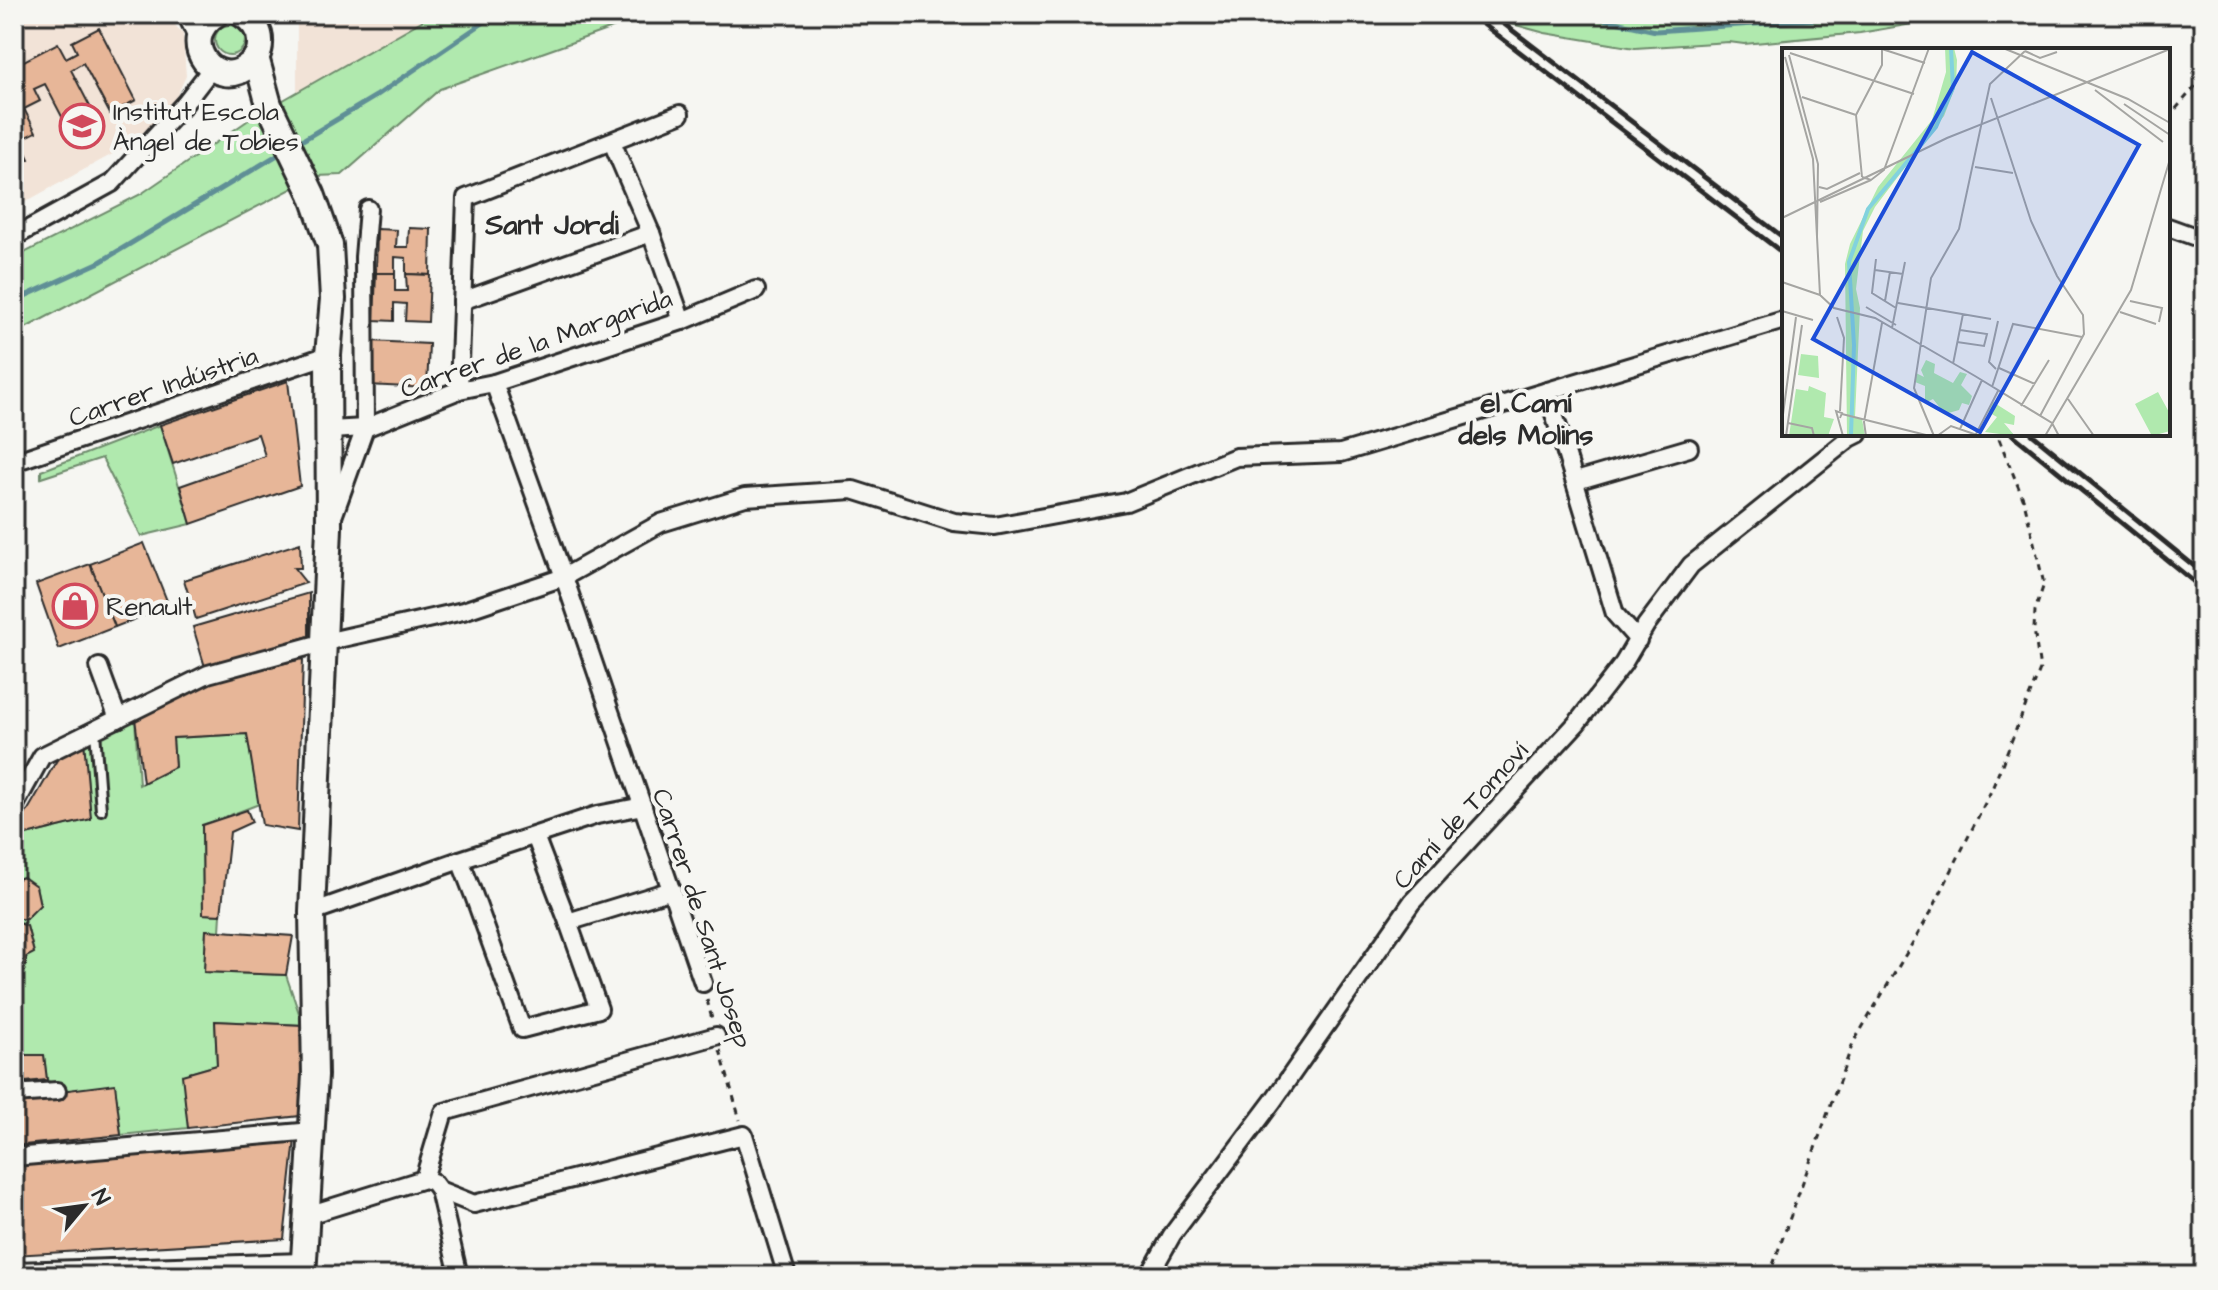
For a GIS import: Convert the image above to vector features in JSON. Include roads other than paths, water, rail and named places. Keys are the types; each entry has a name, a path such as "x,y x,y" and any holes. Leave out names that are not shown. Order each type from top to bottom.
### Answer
{"street":[{"path":"186,14 198,39 201,55 271,110"},
{"path":"198,39 201,28 216,14"},
{"path":"14,237 112,183 185,103 221,70 245,69 259,50 259,35 249,16"},
{"path":"14,1271 304,1269 315,1075 312,912 329,531 328,355 333,299 330,245 312,194 271,110 256,57"},
{"path":"459,390 466,198 680,114"},
{"path":"612,142 651,233 682,321"},
{"path":"329,531 365,428 364,257 368,209"},
{"path":"2170,228 2204,240"},
{"path":"462,301 651,233"},
{"name":"Carrer de la Margarida","path":"330,430 365,428 459,390 494,383 682,321 756,290"},
{"path":"14,807 42,756 208,674 325,642 463,611 564,577 661,523 745,497 853,490 954,522 995,526 1126,502 1236,457 1341,453 1782,321"},
{"name":"Carrer Indústria","path":"14,462 328,355"},
{"name":"Carrer de Sant Josep","path":"494,383 703,983"},
{"path":"1547,391 1615,614 1638,640"},
{"name":"Camí de Tomoví","path":"1149,1276 1172,1235 1273,1101 1412,902 1577,723 1623,664 1691,565 1854,436"},
{"path":"1576,481 1689,448"},
{"path":"99,667 118,719"},
{"path":"312,912 597,815 643,806"},
{"path":"460,860 522,1029 599,1009 535,836"},
{"path":"568,922 672,890"},
{"path":"424,1179 444,1112 716,1036"},
{"path":"14,1094 57,1091"},
{"path":"14,1157 313,1131"},
{"path":"439,1190 474,1204 744,1135 787,1276"},
{"path":"308,1215 424,1179 433,1182 439,1190 459,1276"}],"lane":[{"path":"94,730 101,810"}],"waterway":[{"path":"296,144 376,96 496,14"},
{"path":"1579,14 1656,31 1894,14"},
{"path":"14,301 100,262 284,151"}],"railway":[{"path":"1470,14 1782,252"},
{"path":"1491,14 1782,236"},
{"path":"2014,436 2204,590"},
{"path":"2034,436 2204,574"}],"place":[{"name":"Institut Escola Àngel de Tobies","path":"82,126"},
{"name":"Renault","path":"75,606"}],"district":[{"name":"Sant Jordi","path":"552,224"},
{"name":"el Camí dels Molins","path":"1526,418"}]}
